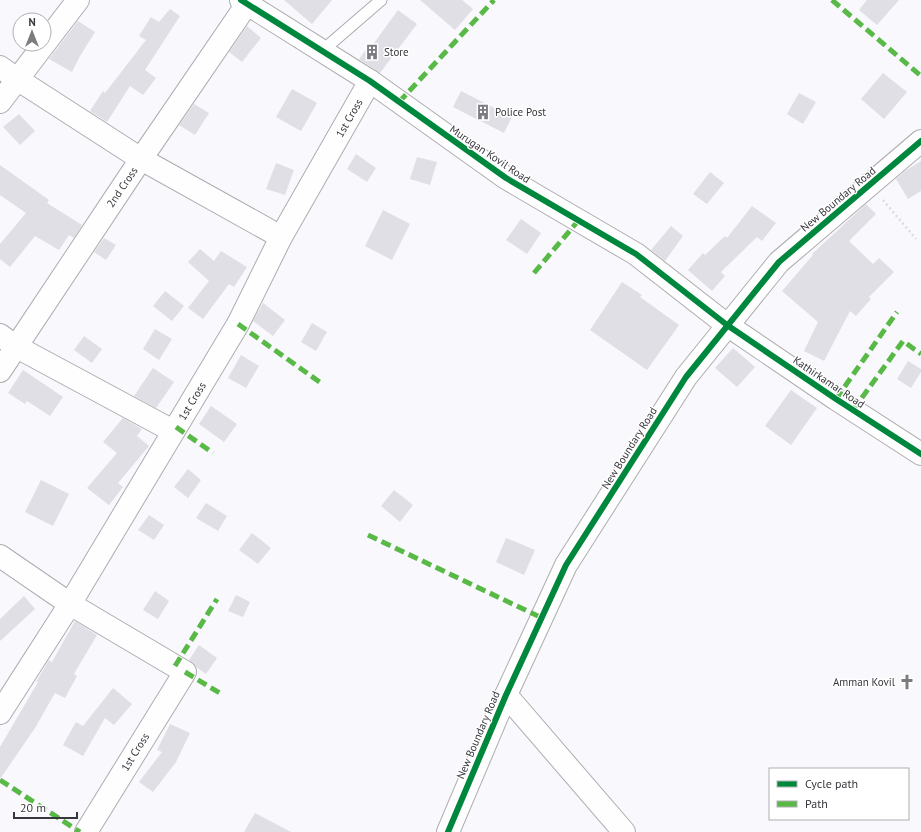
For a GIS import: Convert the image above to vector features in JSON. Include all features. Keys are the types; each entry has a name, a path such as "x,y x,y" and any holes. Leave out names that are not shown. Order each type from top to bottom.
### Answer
{"street":[{"path":"0,102 8,73 78,0"},
{"name":"Murugan Kovil Road","path":"244,2 370,81 506,178 636,254 727,325"},
{"name":"2nd Cross","path":"0,371 8,341 141,159 244,2"},
{"path":"8,73 141,159 281,237"},
{"name":"1st Cross","path":"0,713 70,604 238,324 281,237 370,81"},
{"name":"New Boundary Road","path":"448,832 506,694 566,565 686,377 779,262 921,141"},
{"name":"Kathirkamar Road","path":"727,325 836,399 921,454"},
{"path":"8,341 173,431"},
{"path":"0,556 70,604"},
{"name":"1st Cross","path":"70,604 185,672 86,832"},
{"path":"506,694 624,832"}],"lane":[{"path":"322,51 381,0"}],"path":[{"path":"870,185 916,239"}],"building":[{"path":"284,0 332,0 312,24"},
{"path":"420,0 462,0 473,9 455,30"},
{"path":"867,0 899,0 877,25 859,10"},
{"path":"170,9 180,16 145,70 156,78 143,95 130,86 107,122 90,111 103,91 105,93 146,40 139,36 151,17 159,22"},
{"path":"398,10 417,24 380,73 359,59 370,44 372,46"},
{"path":"78,21 95,32 72,72 49,59"},
{"path":"247,26 261,38 242,62 229,52"},
{"path":"883,73 907,92 884,119 861,99"},
{"path":"292,89 317,103 301,131 276,117"},
{"name":"Police Post","path":"461,91 512,117 504,133 453,107"},
{"path":"799,93 816,102 803,124 787,114"},
{"path":"194,104 209,113 195,135 179,125"},
{"path":"19,114 35,131 20,145 3,127"},
{"path":"356,154 376,168 367,182 347,169"},
{"path":"417,157 437,162 430,185 410,179"},
{"path":"921,161 921,191 908,199 896,179 905,171"},
{"path":"276,163 294,170 285,195 266,189"},
{"path":"0,165 49,200 47,203 82,225 74,238 69,235 59,250 35,236 10,267 0,259 0,244 26,213 0,195"},
{"path":"710,172 724,183 707,204 693,194"},
{"path":"866,204 876,214 849,241 873,264 879,258 894,272 869,297 871,299 856,316 850,311 824,361 804,351 818,322 782,291 813,255 812,254"},
{"path":"752,206 776,223 762,241 757,237 721,272 725,276 712,291 688,270 703,253 705,255 725,236 727,238"},
{"path":"383,210 410,224 392,260 365,246"},
{"path":"521,219 541,233 527,254 506,240"},
{"path":"671,226 683,236 665,261 651,250"},
{"path":"104,238 116,245 106,260 94,252"},
{"path":"200,249 214,261 221,251 247,267 234,287 229,284 203,319 188,308 209,281 188,262"},
{"path":"622,282 642,295 640,297 679,325 647,370 590,330"},
{"path":"165,291 184,306 172,321 153,306"},
{"path":"263,303 285,320 273,336 253,321"},
{"path":"312,323 327,332 316,351 301,342"},
{"path":"155,329 172,339 159,360 143,349"},
{"path":"84,336 102,349 92,363 74,350"},
{"path":"733,348 755,367 737,387 715,368"},
{"path":"241,355 259,366 246,388 228,378"},
{"path":"908,361 921,369 921,372 911,388 897,379"},
{"path":"153,368 174,382 156,408 134,396"},
{"path":"23,370 63,397 50,416 27,401 25,404 8,393"},
{"path":"791,390 817,408 791,445 765,426"},
{"path":"211,406 237,424 224,442 199,424"},
{"path":"123,418 142,429 137,436 149,446 118,483 123,487 109,505 87,488 117,453 103,442"},
{"path":"188,469 201,480 188,498 174,487"},
{"path":"41,480 69,494 53,526 25,512"},
{"path":"394,490 413,505 400,522 381,506"},
{"path":"206,503 227,516 218,531 196,518"},
{"path":"149,515 164,525 154,540 138,530"},
{"path":"252,533 271,548 258,564 239,550"},
{"path":"506,538 535,550 524,575 496,562"},
{"path":"155,591 169,601 158,619 143,610"},
{"path":"236,595 250,602 243,617 228,611"},
{"path":"24,596 35,609 0,641 0,619"},
{"path":"75,621 97,635 74,674 77,676 65,698 55,693 35,728 0,779 0,747 38,682 36,682 49,660 52,662"},
{"path":"199,645 217,658 206,674 189,660"},
{"path":"113,688 132,704 114,725 105,718 83,756 63,745 76,722 83,726"},
{"path":"170,724 190,733 176,762 153,792 139,782 162,752 157,750"},
{"path":"255,813 291,832 244,832"}],"marked path":[{"path":"399,102 494,0"},
{"path":"832,0 921,76"},
{"path":"534,273 578,221"},
{"path":"836,399 897,312"},
{"path":"238,324 321,383"},
{"path":"853,410 903,341 921,354"},
{"path":"176,427 213,453"},
{"path":"368,535 542,618"},
{"path":"175,666 217,599"},
{"path":"185,672 223,695"},
{"path":"0,780 80,832"}],"cycle path":[{"path":"241,0 370,81 506,178 636,254 727,325 836,399 921,454"},
{"path":"448,832 506,695 566,565 686,377 779,262 921,141"}],"place":[{"name":"Store","path":"372,52"},
{"name":"Police Post","path":"483,112"},
{"name":"Amman Kovil","path":"907,682"}]}
